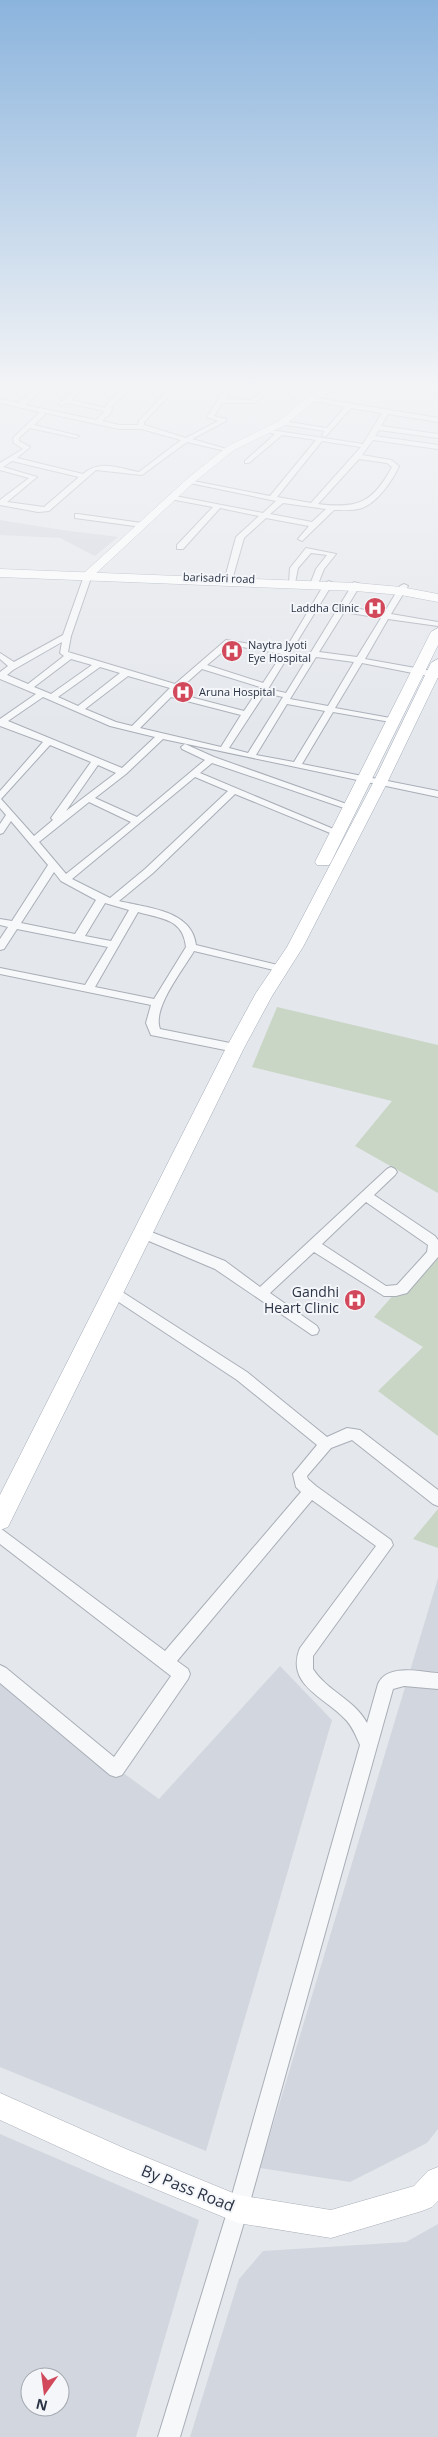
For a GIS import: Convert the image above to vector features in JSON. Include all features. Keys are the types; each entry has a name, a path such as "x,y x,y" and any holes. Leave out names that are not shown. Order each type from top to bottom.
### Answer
{"main road":[{"name":"barisadri road","path":"0,571 324,583"},
{"name":"barisadri road","path":"224,579 402,588"},
{"name":"barisadri road","path":"356,585 383,588 438,588"},
{"path":"402,588 438,598"},
{"path":"277,968 380,783 432,671 438,632"},
{"path":"0,1520 141,1233 265,993 350,807 393,721 432,671"}],"street":[{"path":"0,503 38,510 46,509 55,501"},
{"path":"169,501 89,574 67,636 64,653 98,665 176,687"},
{"path":"192,501 314,525"},
{"path":"224,579 240,536 281,501"},
{"path":"291,501 332,507 357,507 368,501"},
{"path":"312,505 316,501"},
{"path":"180,547 218,506"},
{"path":"302,539 332,507"},
{"path":"78,516 142,525"},
{"path":"223,750 287,653 324,583 320,569 332,554 309,550 294,568 292,581"},
{"path":"251,756 356,585"},
{"path":"296,766 402,588"},
{"path":"341,609 438,624"},
{"path":"67,636 13,666 1,677 113,724 296,766 438,794"},
{"path":"134,729 176,687 229,642 287,653"},
{"path":"313,654 432,671"},
{"path":"0,655 13,666"},
{"path":"28,688 70,656"},
{"path":"51,698 98,665"},
{"path":"201,666 264,688 286,698 329,709 393,721"},
{"path":"79,709 126,673"},
{"path":"1,723 41,694"},
{"path":"169,694 246,714"},
{"path":"1,723 123,772"},
{"path":"161,736 211,759 350,807"},
{"path":"34,842 49,828 123,772 161,736"},
{"path":"0,796 48,741"},
{"path":"65,879 138,821 211,759"},
{"path":"49,828 96,761"},
{"path":"195,774 338,833"},
{"path":"78,938 106,900 149,871 234,790"},
{"path":"88,798 138,821"},
{"path":"0,802 65,879 106,900 174,919 184,924 190,937 191,947 157,1003 152,1023 155,1032 235,1048"},
{"path":"0,831 11,815"},
{"path":"0,946 53,864"},
{"path":"88,989 136,909"},
{"path":"0,922 114,945"},
{"path":"191,947 277,968"},
{"path":"0,971 157,1003"},
{"path":"261,1294 391,1172"},
{"path":"314,1245 384,1291 402,1289 433,1254 434,1244 431,1239 366,1196"},
{"path":"141,1233 220,1265 312,1330"},
{"path":"113,1291 242,1376 326,1444"},
{"path":"368,1744 353,1714 307,1676 303,1664 306,1652 386,1544 311,1491 302,1482 300,1474 326,1444 348,1434 355,1434 438,1498"},
{"path":"166,1662 311,1491"},
{"path":"0,1536 182,1674 116,1769 0,1673"},
{"path":"169,2437 238,2208 386,1684 390,1681 406,1679 438,1681"},
{"name":"By Pass Road","path":"0,2106 117,2159 238,2208 331,2224 422,2197 438,2181"}],"shaded area":[{"path":"0,520 118,537 95,556 60,538 0,535"},
{"path":"438,1578 438,2129 427,2143 350,2182 260,2168"},
{"path":"280,1666 332,1720 206,2151 0,2067 0,1683 159,1799"},
{"path":"0,2134 199,2220 136,2437 0,2437"},
{"path":"438,2224 438,2437 190,2437 239,2279 263,2251 406,2242"}],"green space":[{"path":"277,1007 438,1045 438,1193 355,1146 392,1101 252,1067"},
{"path":"438,1244 438,1436 378,1391 423,1347 374,1317"},
{"path":"438,1509 438,1548 413,1539"}],"place":[{"name":"Laddha Clinic","path":"375,608"},
{"name":"Naytra Jyoti Eye Hospital","path":"232,651"},
{"name":"Aruna Hospital","path":"183,692"},
{"name":"Gandhi Heart Clinic","path":"355,1300"}]}
